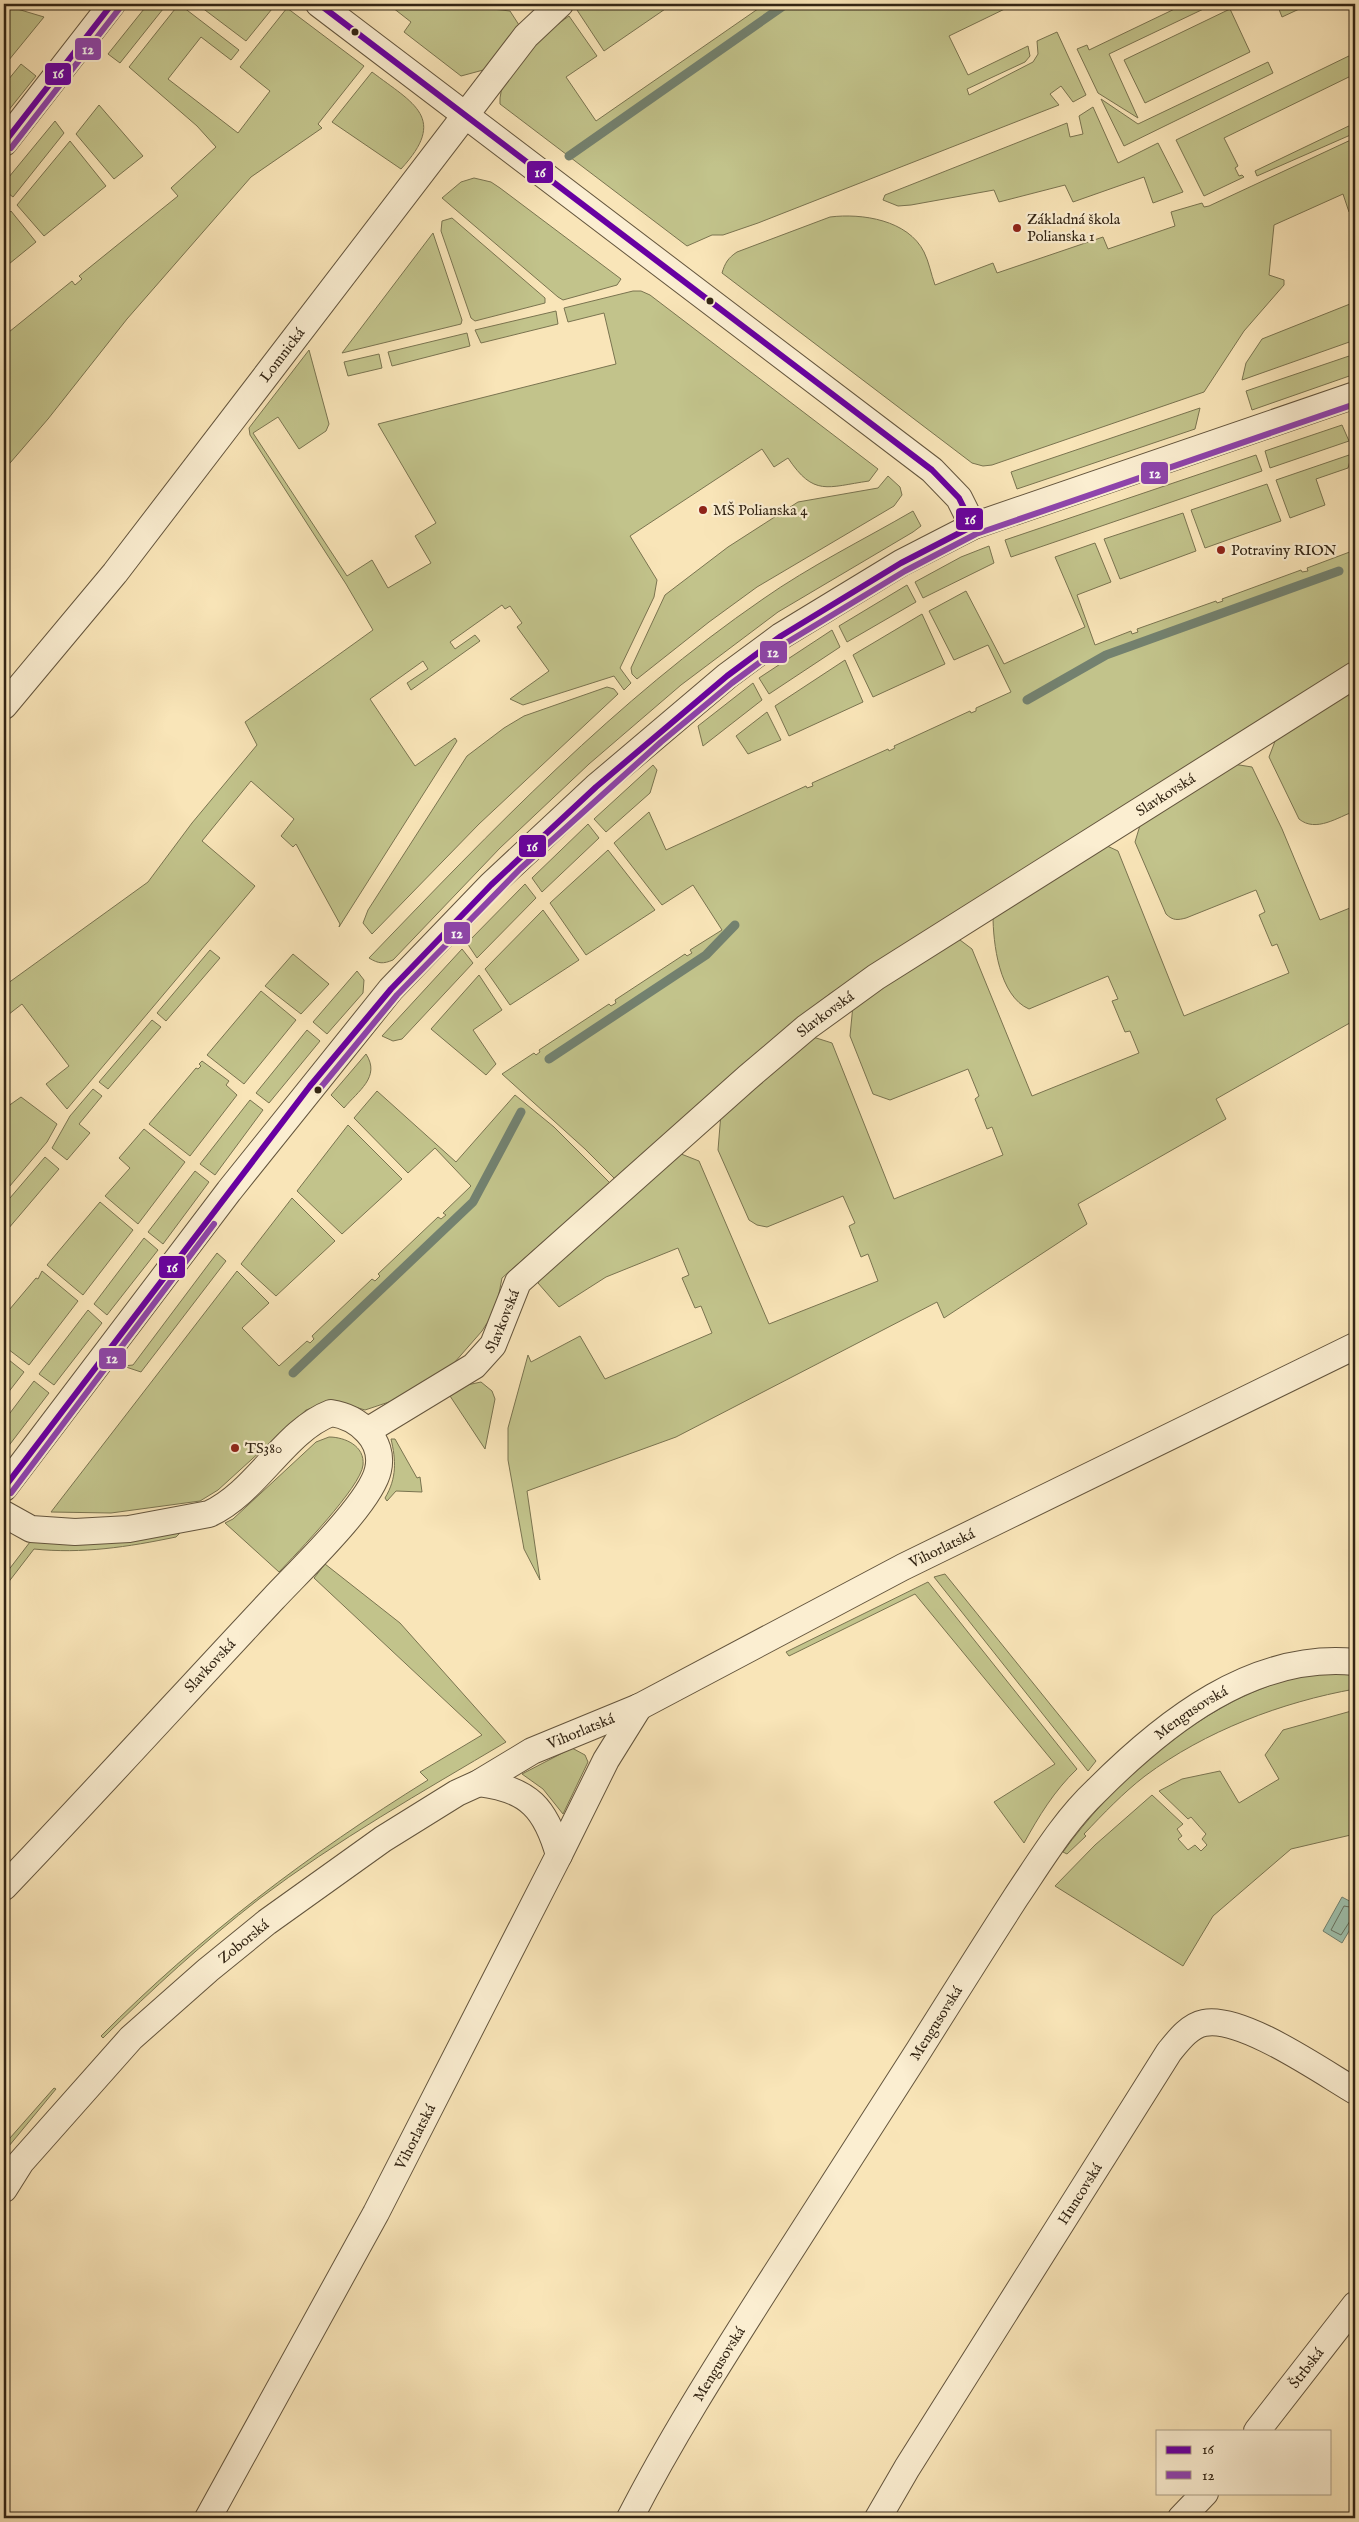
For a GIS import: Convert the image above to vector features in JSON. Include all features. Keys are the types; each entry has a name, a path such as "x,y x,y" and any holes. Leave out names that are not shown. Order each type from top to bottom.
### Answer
{"street":[{"path":"4,143 112,4"},
{"path":"319,4 932,470 959,498 973,526"},
{"name":"Lomnická","path":"4,706 115,573 526,36 560,4"},
{"path":"4,1488 228,1191 316,1079 391,988 491,886 610,774 728,676 790,630 901,563 973,526 1355,395"},
{"name":"Slavkovská","path":"4,1887 316,1553 368,1493 378,1469 376,1448 367,1431 474,1366 493,1345 518,1282 746,1078 807,1027 876,977 1355,676"},
{"name":"Vihorlatská","path":"532,1751 639,1707 903,1567 1355,1347"},
{"path":"4,1514 31,1529 75,1532 129,1529 209,1514 230,1502 311,1423 321,1417 331,1413 342,1414 367,1431"},
{"name":"Mengusovská","path":"630,2518 659,2462 723,2357 1004,1916 1074,1814 1096,1790 1151,1741 1207,1700 1255,1676 1280,1667 1335,1660 1355,1662"},
{"name":"Vihorlatská","path":"208,2518 376,2213 606,1760 639,1707"},
{"name":"Zoborská","path":"4,2189 21,2162 131,2038 208,1970 267,1922 383,1839 457,1793 479,1783 532,1751"},
{"path":"479,1783 513,1790 534,1805 548,1822 559,1855"},
{"name":"Huncovská","path":"878,2518 907,2468 1169,2052 1184,2034 1203,2023 1226,2022 1254,2033 1355,2091"},
{"name":"Štrbská","path":"1258,2430 1355,2305"},
{"path":"1181,2518 1204,2494"}],"green space":[{"path":"148,4 167,4 120,63 108,54"},
{"path":"179,4 239,50 231,60 201,37 168,79 238,133 270,91 240,67 287,8 364,66 318,124 322,128 251,177 127,319 48,419 4,470 4,336 72,281 75,285 82,279 79,276 178,196 171,188 216,147 197,126 129,67"},
{"path":"197,4 276,4 246,41"},
{"path":"388,4 448,4 510,11 519,25 487,69 461,76 404,32 411,22"},
{"path":"585,4 671,5 604,51 577,10"},
{"path":"765,4 1015,4 949,36 968,75 1028,46 1030,56 1025,62 967,89 969,95 1033,62 1038,54 1037,41 1057,32 1086,95 1073,102 1061,86 1050,94 1059,105 758,223 723,235 712,235 687,246 500,104 501,92 506,79 524,54 569,16 597,56 566,77 596,121"},
{"path":"1185,4 1214,4 1109,54 1138,118 1098,93 1077,49 1087,45 1089,50"},
{"path":"1277,4 1310,4 1282,17"},
{"path":"4,5 44,17 4,66"},
{"path":"1230,9 1250,52 1145,103 1124,60"},
{"path":"1355,53 1355,74 1224,138 1238,166 1235,168 1239,176 1242,175 1244,177 1204,196 1176,140"},
{"path":"1268,62 1273,73 1124,146 1101,99 1138,124"},
{"path":"21,64 36,76 4,116 4,85"},
{"path":"372,72 412,103 420,113 424,124 422,137 415,152 401,169 332,122"},
{"path":"99,105 143,156 114,179 76,134"},
{"path":"1093,107 1118,163 1158,143 1183,192 1153,203 1144,177 1073,202 1065,185 999,202 994,190 911,205 898,206 883,200 885,195 1067,123 1070,137 1083,134 1079,116"},
{"path":"55,121 64,133 13,197 4,190 4,183"},
{"path":"1355,123 1355,133 1257,176 1255,171"},
{"path":"1355,138 1355,209 1349,212 1343,194 1274,225 1269,275 1284,280 1284,285 1244,331 1204,392 992,465 983,466 972,463 722,273 727,261 737,252 830,217 856,216 883,221 907,232 917,241 924,252 935,285 993,263 997,273 1103,237 1108,249 1175,226 1171,212 1202,203 1204,207 1209,206"},
{"path":"70,141 106,186 44,236 17,205"},
{"path":"474,178 491,182 500,188 621,279 617,285 563,300 558,297 442,198 461,182"},
{"path":"11,211 36,242 4,268 4,218"},
{"path":"452,218 545,298 545,303 475,321 471,318 441,231 442,221"},
{"path":"433,233 462,320 461,324 342,353"},
{"path":"633,291 641,291 650,295 878,469 869,481 832,487 822,486 806,479 788,458 774,467 762,449 630,536 657,580 654,597 620,668 631,683 624,690 614,676 523,705 510,699 549,671 517,627 522,623 510,606 505,609 502,605 450,642 455,649 475,635 480,641 411,690 407,683 428,669 423,661 370,699 415,766 455,738 457,741 339,927 340,924 296,844 293,847 281,836 294,819 251,781 202,841 255,886 67,1109 46,1084 69,1066 22,1004 4,1018 4,986 148,882 192,823 257,745 245,722 373,630 346,584 250,435 249,428 309,350 329,424 326,431 299,449 278,417 253,433 347,576 372,560 388,588 431,563 415,536 436,523 378,424 616,364 604,313 568,322 564,308"},
{"path":"1355,302 1355,340 1242,380 1246,363 1262,339"},
{"path":"556,311 558,324 481,343 475,330"},
{"path":"467,333 470,346 392,366 388,352"},
{"path":"379,354 382,368 348,376 344,362"},
{"path":"1355,354 1355,374 1252,410 1246,391"},
{"path":"1200,408 1195,429 1017,489 1011,472"},
{"path":"1342,425 1349,441 1270,468 1265,451"},
{"path":"1352,454 1348,468 1316,479 1325,505 1290,518 1276,480"},
{"path":"1256,455 1262,471 1011,557 1005,540"},
{"path":"888,476 900,487 902,495 894,506 757,587 637,679 632,674 631,668 665,595 728,547 798,502 878,488"},
{"path":"1267,484 1281,521 1205,548 1191,510"},
{"path":"913,511 921,526 778,612 681,685 589,764 500,848 393,960 381,963 369,958 557,768 657,680 709,638 781,587"},
{"path":"1183,513 1196,551 1120,579 1104,539"},
{"path":"1095,543 1111,582 1077,595 1095,645 1131,631 1132,634 1138,632 1137,629 1216,601 1217,603 1223,601 1222,599 1301,570 1302,572 1308,571 1307,568 1355,550 1355,662 831,993 801,1016 615,1179 585,1149 502,1074 534,1053 536,1055 540,1052 539,1050 609,1004 611,1006 616,1003 615,1000 685,954 687,956 692,953 690,950 722,930 693,885 662,905 614,843 649,812 666,850 806,786 807,788 813,786 812,783 888,749 889,751 895,748 894,746 970,711 971,713 976,711 976,708 1011,692 988,645 954,660 929,611 966,591 1004,664 1085,627 1055,557"},
{"path":"989,546 994,563 923,598 915,582 961,557"},
{"path":"907,585 916,602 847,642 839,626"},
{"path":"922,614 945,664 873,697 853,655"},
{"path":"832,630 840,647 769,694 759,678"},
{"path":"845,660 863,702 789,736 775,706"},
{"path":"753,683 762,700 703,746 698,726"},
{"path":"607,687 614,689 618,694 479,824 372,934 363,923 368,910 467,756 504,728 524,716"},
{"path":"1355,687 1355,811 1320,824 1306,823 1299,819 1269,757 1277,736"},
{"path":"767,712 781,740 748,754 736,736"},
{"path":"1233,764 1252,767 1282,829 1320,920 1355,906 1355,1020 1216,1099 1226,1119 1078,1204 1087,1224 944,1318 937,1302 676,1437 527,1491 540,1580 524,1549 508,1460 508,1428 528,1355 531,1362 580,1336 605,1379 712,1333 701,1306 695,1308 682,1278 689,1275 678,1248 606,1277 559,1307 538,1283 540,1273 676,1152 699,1161 769,1324 878,1281 868,1254 861,1257 849,1226 855,1223 843,1196 767,1227 757,1225 749,1220 718,1150 721,1113 810,1036 832,1043 894,1199 1003,1155 992,1127 987,1129 975,1099 979,1096 968,1069 890,1100 873,1094 850,1036 853,1005 956,937 972,949 1032,1096 1139,1053 1130,1031 1125,1032 1112,1001 1118,999 1108,976 1029,1009 1011,993 1004,981 996,954 993,915 1105,845 1118,851 1184,1016 1289,973 1277,944 1272,946 1259,915 1265,912 1256,890 1186,918 1173,919 1166,914 1135,842 1141,822"},
{"path":"653,765 657,770 650,793 606,832 594,819"},
{"path":"588,824 599,838 542,892 532,878"},
{"path":"608,850 655,910 586,955 550,903"},
{"path":"525,884 536,898 477,958 467,943"},
{"path":"543,910 579,960 510,1005 485,969"},
{"path":"462,949 473,963 402,1039 393,1041 382,1036"},
{"path":"210,950 220,958 166,1021 157,1013"},
{"path":"293,954 329,984 301,1014 265,986"},
{"path":"357,971 364,980 363,993 327,1034 313,1022"},
{"path":"479,975 502,1010 473,1030 496,1064 486,1075 431,1029"},
{"path":"261,991 296,1020 244,1084 207,1055"},
{"path":"152,1020 161,1027 108,1089 99,1082"},
{"path":"307,1030 320,1041 269,1103 256,1093"},
{"path":"366,1054 370,1062 371,1070 369,1077 361,1090 344,1108 331,1095"},
{"path":"202,1061 229,1081 226,1085 237,1095 190,1156 149,1124 196,1068 198,1069 201,1066 199,1064"},
{"path":"93,1089 102,1096 79,1124 90,1133 67,1160 52,1148 70,1116"},
{"path":"377,1091 456,1162 515,1095 554,1127 610,1183 502,1278 496,1309 482,1331 454,1363 398,1399 365,1410 345,1404 326,1403 306,1410 218,1490 200,1501 111,1513 51,1512 237,1271 269,1303 242,1328 279,1366 307,1341 310,1343 314,1339 312,1336 372,1279 375,1281 380,1276 378,1274 438,1217 441,1219 446,1215 443,1213 471,1186 435,1148 408,1173 354,1118"},
{"path":"21,1097 57,1124 47,1142 4,1193 4,1109"},
{"path":"250,1100 263,1110 215,1175 200,1164"},
{"path":"348,1125 402,1179 342,1234 297,1191"},
{"path":"144,1129 185,1162 138,1224 105,1196 130,1168 119,1158"},
{"path":"45,1157 59,1169 8,1229 4,1225 4,1205"},
{"path":"195,1171 209,1182 163,1244 148,1232"},
{"path":"292,1198 335,1241 276,1296 241,1264"},
{"path":"100,1202 133,1230 83,1295 47,1265"},
{"path":"144,1238 158,1250 107,1315 94,1304"},
{"path":"217,1253 226,1261 141,1372 123,1366 133,1365"},
{"path":"42,1271 78,1301 29,1365 4,1346 4,1316 36,1278 38,1279"},
{"path":"88,1310 102,1323 54,1385 39,1374"},
{"path":"4,1356 24,1372 4,1398"},
{"path":"34,1381 49,1393 4,1452 4,1421"},
{"path":"481,1382 492,1391 495,1399 485,1449 450,1396 467,1385"},
{"path":"329,1437 347,1441 357,1448 363,1458 360,1475 327,1520 279,1572 225,1523 233,1519 316,1442"},
{"path":"391,1439 395,1439 417,1478 420,1477 422,1492 396,1491 387,1501 385,1498 392,1483 394,1469"},
{"path":"180,1533 176,1537 105,1549 70,1551 34,1549 4,1588 4,1576 30,1542"},
{"path":"325,1564 400,1623 506,1742 349,1837 259,1899 179,1966 103,2038 101,2036 138,2000 216,1931 340,1837 428,1780 420,1772 482,1735 314,1578"},
{"path":"945,1574 1096,1761 1088,1771 934,1577"},
{"path":"928,1582 1077,1769 1048,1804 1024,1843 994,1802 1055,1764 915,1594 789,1656 786,1652"},
{"path":"1355,1673 1355,1689 1300,1702 1245,1720 1193,1745 1168,1760 1121,1796 1084,1834 1086,1836 1067,1854 1063,1852 1082,1827 1128,1778 1180,1734 1208,1716 1237,1700 1291,1677 1310,1674"},
{"path":"1355,1710 1355,1834 1291,1849 1213,1916 1183,1966 1055,1886 1095,1845 1152,1795 1183,1824 1177,1829 1182,1836 1178,1839 1188,1850 1195,1845 1201,1851 1207,1845 1202,1839 1206,1834 1191,1817 1188,1819 1159,1791 1182,1779 1220,1771 1239,1803 1279,1779 1265,1755 1283,1730"},
{"path":"572,1748 585,1755 588,1762 563,1814 543,1789 522,1774"},
{"path":"54,2088 56,2089 4,2152 4,2147 10,2138"}],"water":[{"path":"1342,1897 1355,1904 1355,1921 1342,1943 1323,1931"}],"waterway":[{"path":"569,156 786,4"},
{"path":"1027,700 1106,655 1339,571"},
{"path":"549,1059 706,955 735,925"},
{"path":"293,1373 473,1202 521,1112"}],"transit line":[{"name":"16","path":"4,143 112,4"},
{"name":"16","path":"4,1488 310,1086 391,989 491,885 596,787 727,676 781,636 901,563 973,526 959,498 932,470 319,4"},
{"name":"12","path":"11,148 119,9"},
{"name":"12","path":"317,1092 397,995 520,869 661,742 732,683 786,643 905,571 976,534 1355,404"},
{"name":"12","path":"11,1493 214,1224"}],"place":[{"name":"Základná škola Polianska 1","path":"1017,228"},
{"name":"MŠ Polianska 4","path":"703,510"},
{"name":"Potraviny RION","path":"1221,550"},
{"name":"TS380","path":"235,1448"}]}
